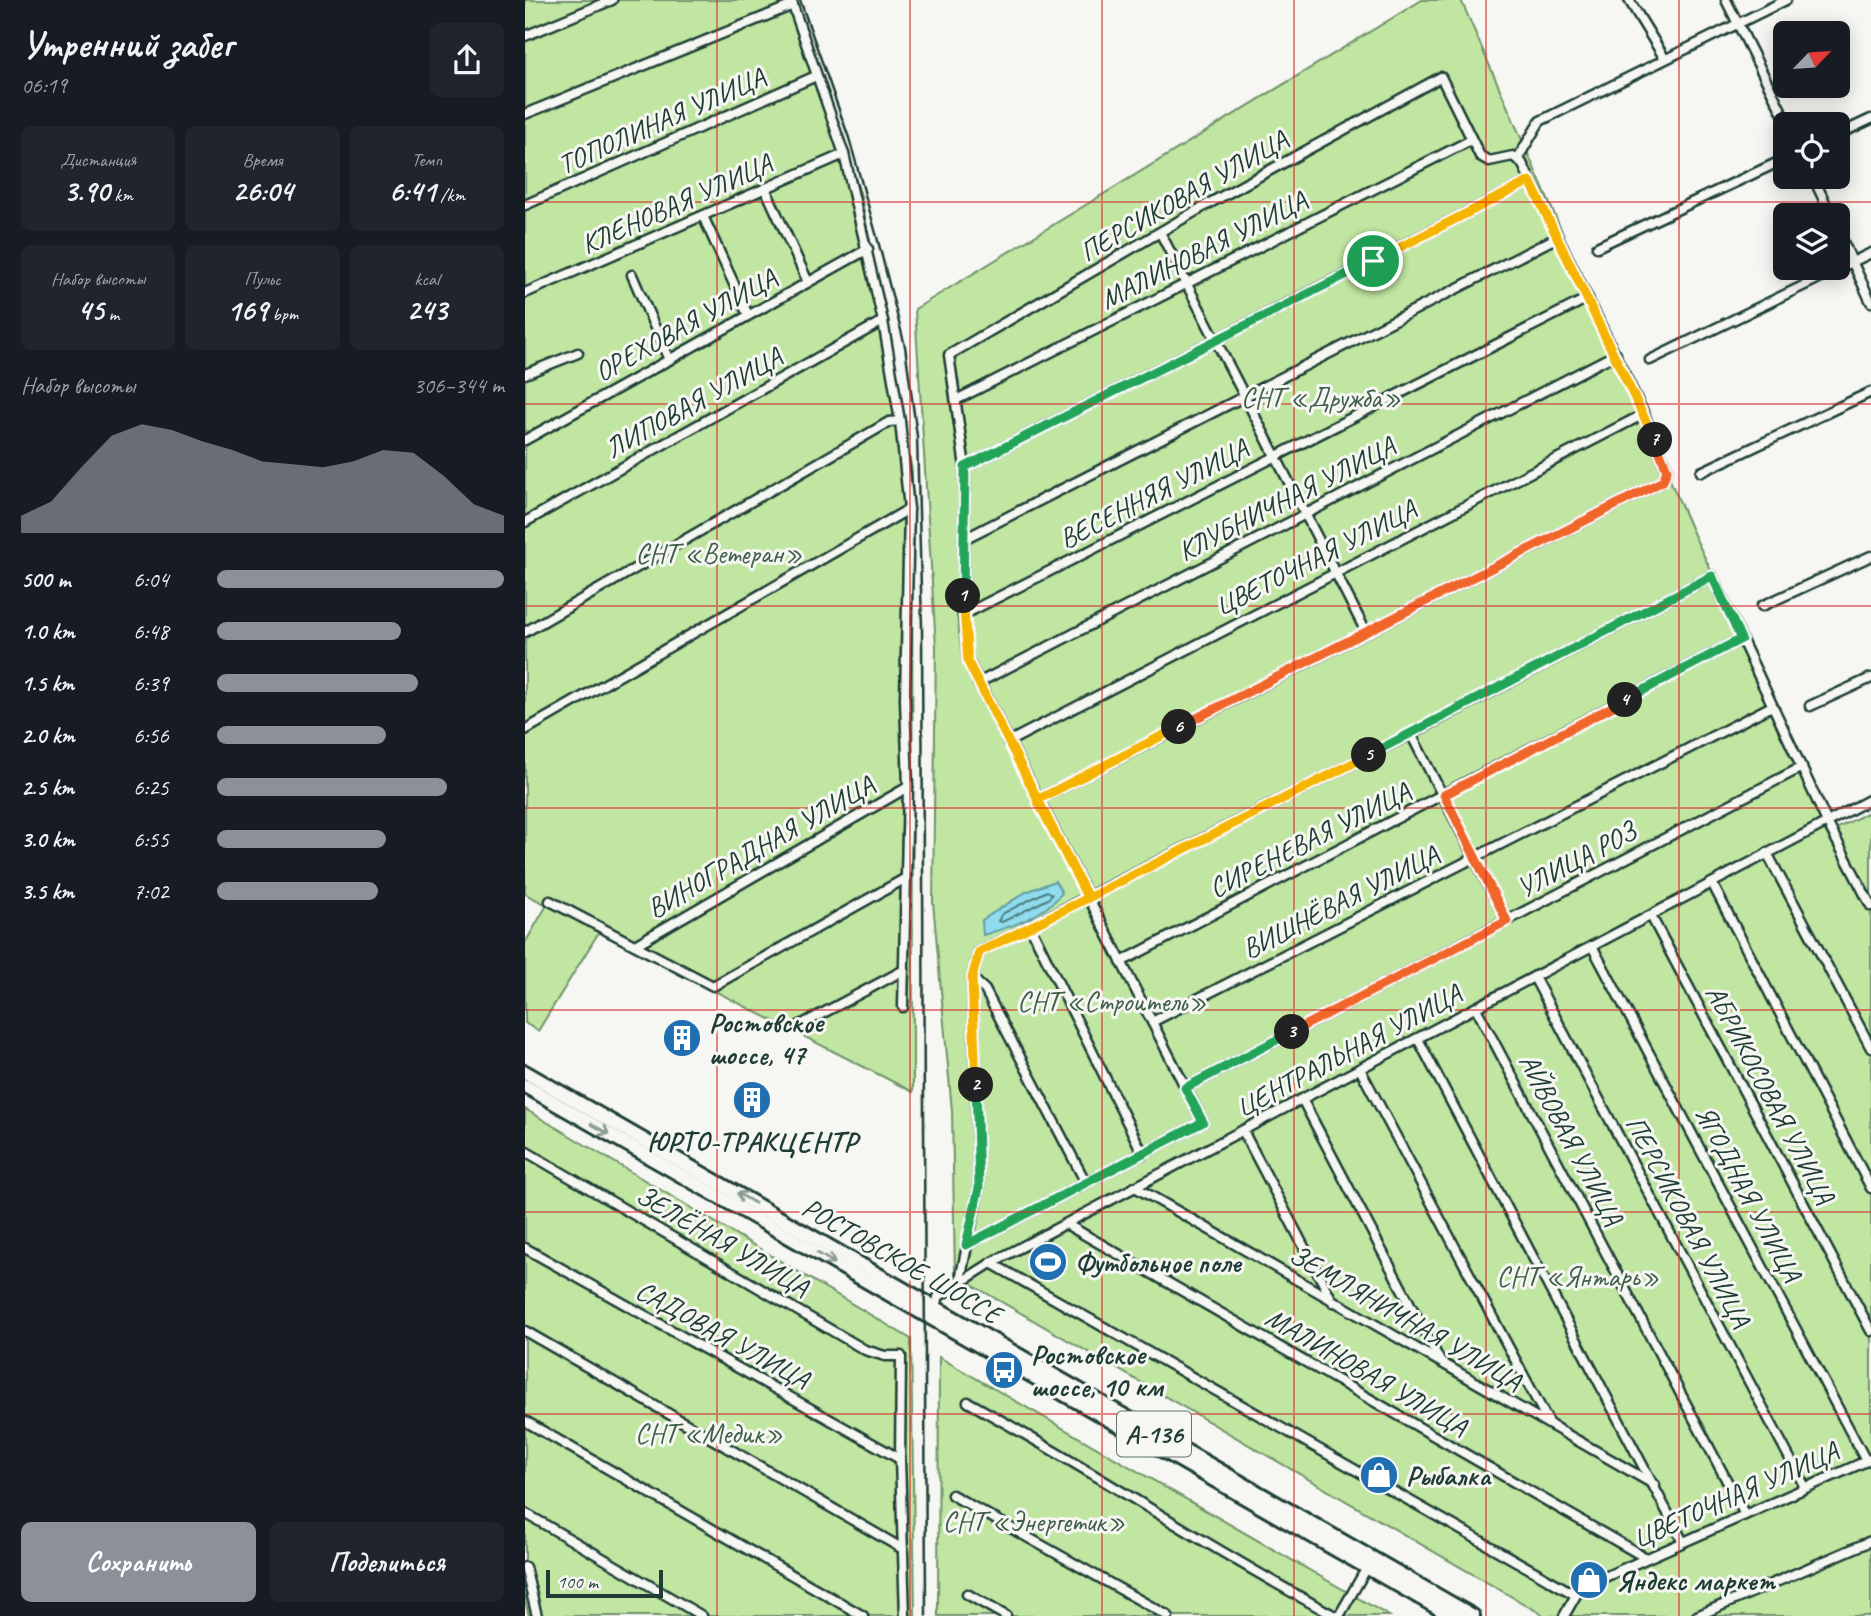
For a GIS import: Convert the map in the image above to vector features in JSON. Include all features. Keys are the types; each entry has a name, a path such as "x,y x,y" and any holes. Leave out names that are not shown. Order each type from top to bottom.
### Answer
{"highway":[{"name":"РОСТОВСКОЕ ШОССЕ","path":"525,1072 936,1315"},
{"name":"РОСТОВСКОЕ ШОССЕ","path":"525,1086 936,1315 1370,1563 1473,1616"},
{"name":"РОСТОВСКОЕ ШОССЕ","path":"1370,1563 1452,1616"}],"street":[{"path":"525,36 612,0"},
{"path":"1629,0 1665,59"},
{"path":"1726,0 1782,112"},
{"path":"1518,158 1541,121 1786,0"},
{"path":"525,114 792,2 844,154 868,249 899,421 909,509 905,699 908,787 903,1007"},
{"name":"ТОПОЛИНАЯ УЛИЦА","path":"525,205 816,76"},
{"name":"ПЕРСИКОВАЯ УЛИЦА","path":"956,400 949,355 1161,234 1208,204 1441,77 1471,140"},
{"path":"1850,129 1871,119"},
{"path":"1471,140 1480,156 1489,161 1518,158"},
{"name":"МАЛИНОВАЯ УЛИЦА","path":"956,400 1471,140"},
{"name":"КЛЕНОВАЯ УЛИЦА","path":"525,293 844,154"},
{"path":"1037,800 1667,476 1644,414 1616,354 1518,158"},
{"path":"1597,247 1773,165"},
{"path":"965,467 1530,181"},
{"path":"765,188 807,282"},
{"path":"703,216 748,315"},
{"path":"1161,234 1365,630"},
{"path":"964,539 1558,237"},
{"name":"ОРЕХОВАЯ УЛИЦА","path":"525,440 868,249"},
{"path":"1650,360 1871,253"},
{"path":"1850,256 1871,302"},
{"path":"632,275 669,360"},
{"name":"ВЕСЕННЯЯ УЛИЦА","path":"963,615 1588,298"},
{"name":"ЛИПОВАЯ УЛИЦА","path":"525,522 883,321"},
{"path":"525,374 578,353"},
{"name":"КЛУБНИЧНАЯ УЛИЦА","path":"978,683 1616,354"},
{"path":"1701,472 1871,392"},
{"path":"956,400 965,467 963,615 968,662 1203,1122 966,1245"},
{"name":"ЦВЕТОЧНАЯ УЛИЦА","path":"1008,742 1644,414"},
{"path":"525,632 889,422 899,421"},
{"path":"525,730 909,509"},
{"path":"1762,606 1871,556"},
{"path":"961,1280 979,1188 972,978 979,952 1411,734 1712,576 1826,822 1871,906"},
{"name":"СИРЕНЕВАЯ УЛИЦА","path":"1121,961 1741,639"},
{"path":"1810,706 1871,678"},
{"name":"ВИШНЁВАЯ УЛИЦА","path":"1152,1022 1772,706"},
{"path":"1411,734 1507,921"},
{"name":"УЛИЦА РОЗ","path":"1185,1088 1802,767"},
{"name":"ВИНОГРАДНАЯ УЛИЦА","path":"635,945 908,787"},
{"name":"ЦЕНТРАЛЬНАЯ УЛИЦА","path":"936,1315 938,1297 991,1263 1361,1071 1871,799"},
{"path":"1767,853 1871,1048"},
{"path":"550,901 713,986 906,878"},
{"path":"1712,883 1871,1188"},
{"name":"АБРИКОСОВАЯ УЛИЦА","path":"1651,916 1871,1331"},
{"path":"1031,928 1143,1154"},
{"name":"ЯГОДНАЯ УЛИЦА","path":"1592,946 1868,1460"},
{"path":"795,1028 904,970"},
{"name":"ПЕРСИКОВАЯ УЛИЦА","path":"1534,977 1804,1488"},
{"path":"972,978 985,990 1086,1183"},
{"name":"АЙВОВАЯ УЛИЦА","path":"1476,1008 1745,1515"},
{"path":"1418,1039 1683,1542"},
{"path":"1361,1071 1550,1425"},
{"path":"1303,1101 1440,1361"},
{"path":"1243,1131 1333,1303"},
{"name":"ЗЕЛЁНАЯ УЛИЦА","path":"525,1151 865,1350 885,1356 901,1356 900,1459"},
{"name":"ЗЕМЛЯНИЧНАЯ УЛИЦА","path":"1135,1187 1333,1303 1440,1361 1655,1485"},
{"name":"МАЛИНОВАЯ УЛИЦА","path":"1066,1224 1646,1558"},
{"name":"САДОВАЯ УЛИЦА","path":"525,1248 900,1459"},
{"path":"991,1263 1577,1591 1564,1616"},
{"path":"525,1331 903,1549"},
{"path":"968,1402 1025,1433 1265,1578 1337,1616 1370,1563"},
{"path":"525,1420 863,1616"},
{"path":"900,1459 905,1616"},
{"name":"ЦВЕТОЧНАЯ УЛИЦА","path":"1577,1591 1868,1460"},
{"path":"952,1495 1168,1616"},
{"path":"525,1513 702,1616"},
{"path":"1697,1616 1871,1541"},
{"path":"525,1567 539,1615"},
{"path":"967,1594 1006,1616"}],"green space":[{"name":"СНТ «Ветеран»","path":"525,0 795,0 861,196 912,471 913,1092 599,932 538,1031 525,1023 525,943 547,905 525,894"},
{"path":"1422,0 1461,0 1694,535 1834,830 1871,811 1871,1616 1545,1616 955,1275 952,1111 933,902 936,647 915,309"},
{"name":"СНТ «Медик»","path":"525,1109 911,1339 915,1616 529,1616 525,1601"},
{"name":"СНТ «Энергетик»","path":"939,1357 1389,1616 938,1616"}],"water":[{"path":"1055,881 1062,893 1046,908 1016,924 983,935 982,920 1026,892"}],"railway":[{"path":"800,0 849,138 877,237 905,346 917,436 922,627 926,1616"}],"place":[{"name":"Ростовское шоссе, 47","path":"682,1038"},
{"name":"ЮРТО-ТРАКЦЕНТР","path":"752,1100"},
{"name":"Футбольное поле","path":"1048,1262"},
{"name":"Ростовское шоссе, 10 км","path":"1004,1370"},
{"name":"Рыбалка","path":"1379,1475"},
{"name":"Яндекс маркет","path":"1589,1580"}],"route":[{"path":"1373,261 965,467 963,615 968,662 1037,800 1059,841 1088,898 979,952 974,966 972,978 979,1188 966,1245 1203,1122 1185,1088 1507,921 1444,795 1741,639 1712,576 1411,734 1088,898 1037,800 1365,630 1663,481 1667,476 1644,414 1530,181 1373,261"}],"park label":[{"name":"СНТ «Дружба»","path":"1321,397"},
{"name":"СНТ «Строитель»","path":"1112,1001"},
{"name":"СНТ «Янтарь»","path":"1578,1276"}]}
